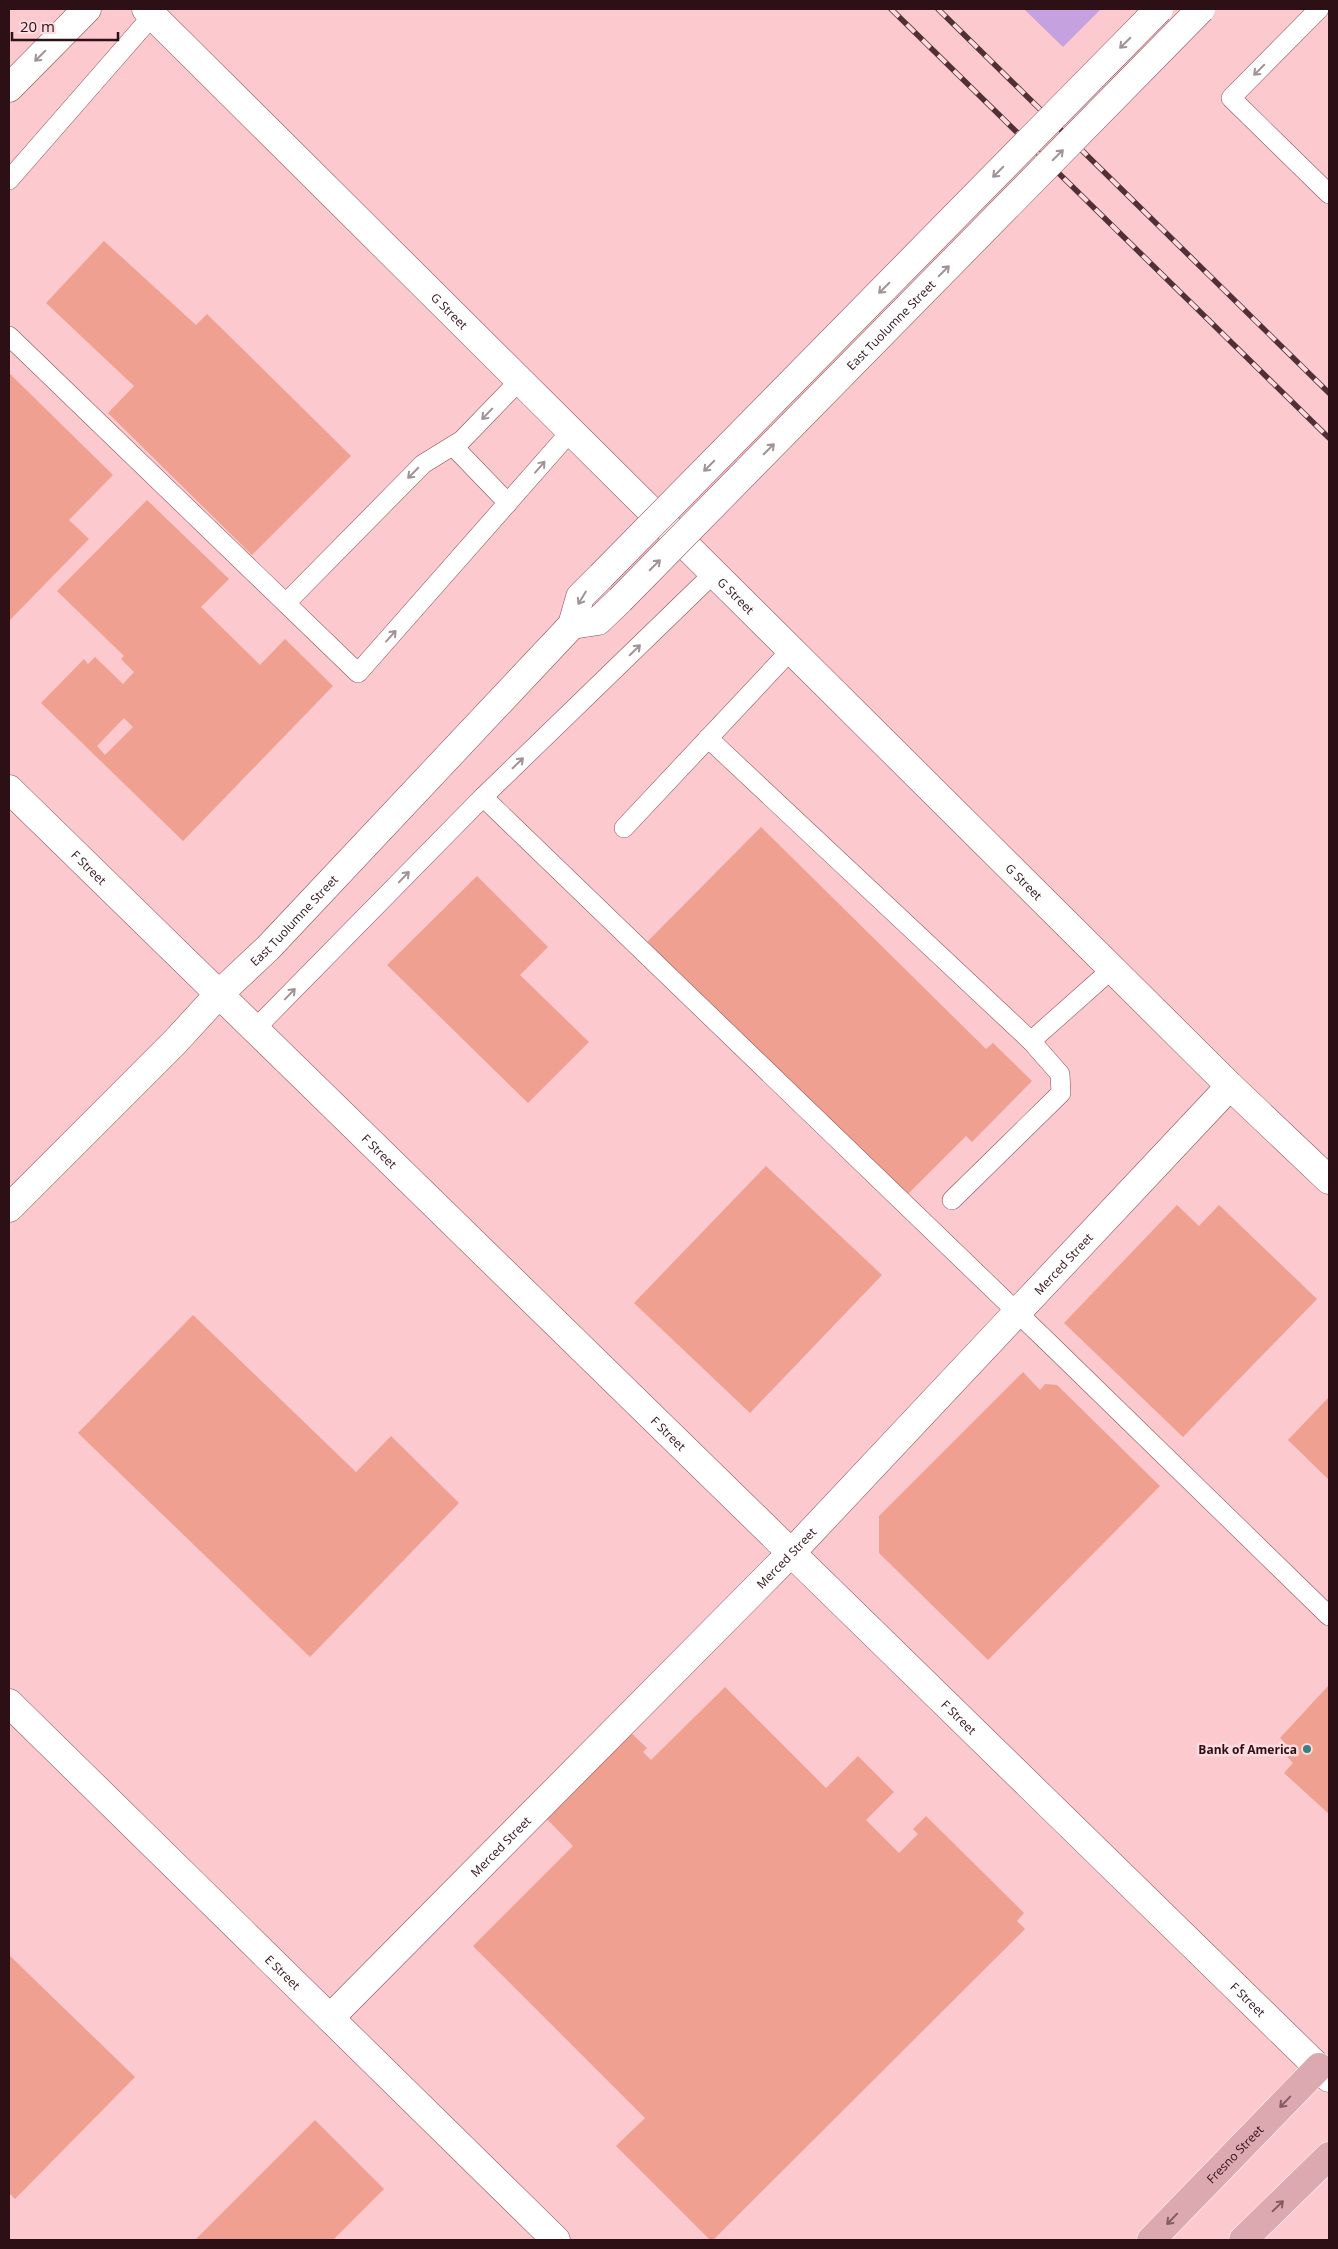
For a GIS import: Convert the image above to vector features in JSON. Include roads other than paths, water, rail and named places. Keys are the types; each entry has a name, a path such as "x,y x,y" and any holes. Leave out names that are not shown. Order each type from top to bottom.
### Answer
{"main road":[{"name":"Fresno Street","path":"1151,2240 1324,2072"},
{"path":"1243,2240 1329,2156"}],"street":[{"path":"9,88 86,9"},
{"name":"East Tuolumne Street","path":"9,1208 175,1042 220,993 274,941 572,625 580,597 1159,9"},
{"name":"East Tuolumne Street","path":"572,625 598,621 620,600 1201,9"},
{"name":"G Street","path":"149,12 1230,1086 1329,1180"},
{"name":"F Street","path":"9,789 1324,2072"},
{"name":"Merced Street","path":"330,2018 792,1552 1230,1086"},
{"name":"E Street","path":"9,1702 556,2240"}],"lane":[{"path":"1319,9 1231,98 1329,194"},
{"path":"9,180 149,12"},
{"path":"9,336 358,672 571,431"},
{"path":"286,603 422,464 462,440 520,380"},
{"path":"453,446 508,503"},
{"path":"256,1028 483,797 714,573"},
{"path":"624,828 791,650"},
{"path":"708,738 1031,1041 1060,1074 1061,1093 952,1200"},
{"path":"483,797 1329,1616"},
{"path":"1031,1041 1112,969"}],"railway":[{"path":"891,9 1329,438"},
{"path":"938,9 1329,393"}],"place":[{"name":"Bank of America","path":"1307,1749"}]}
